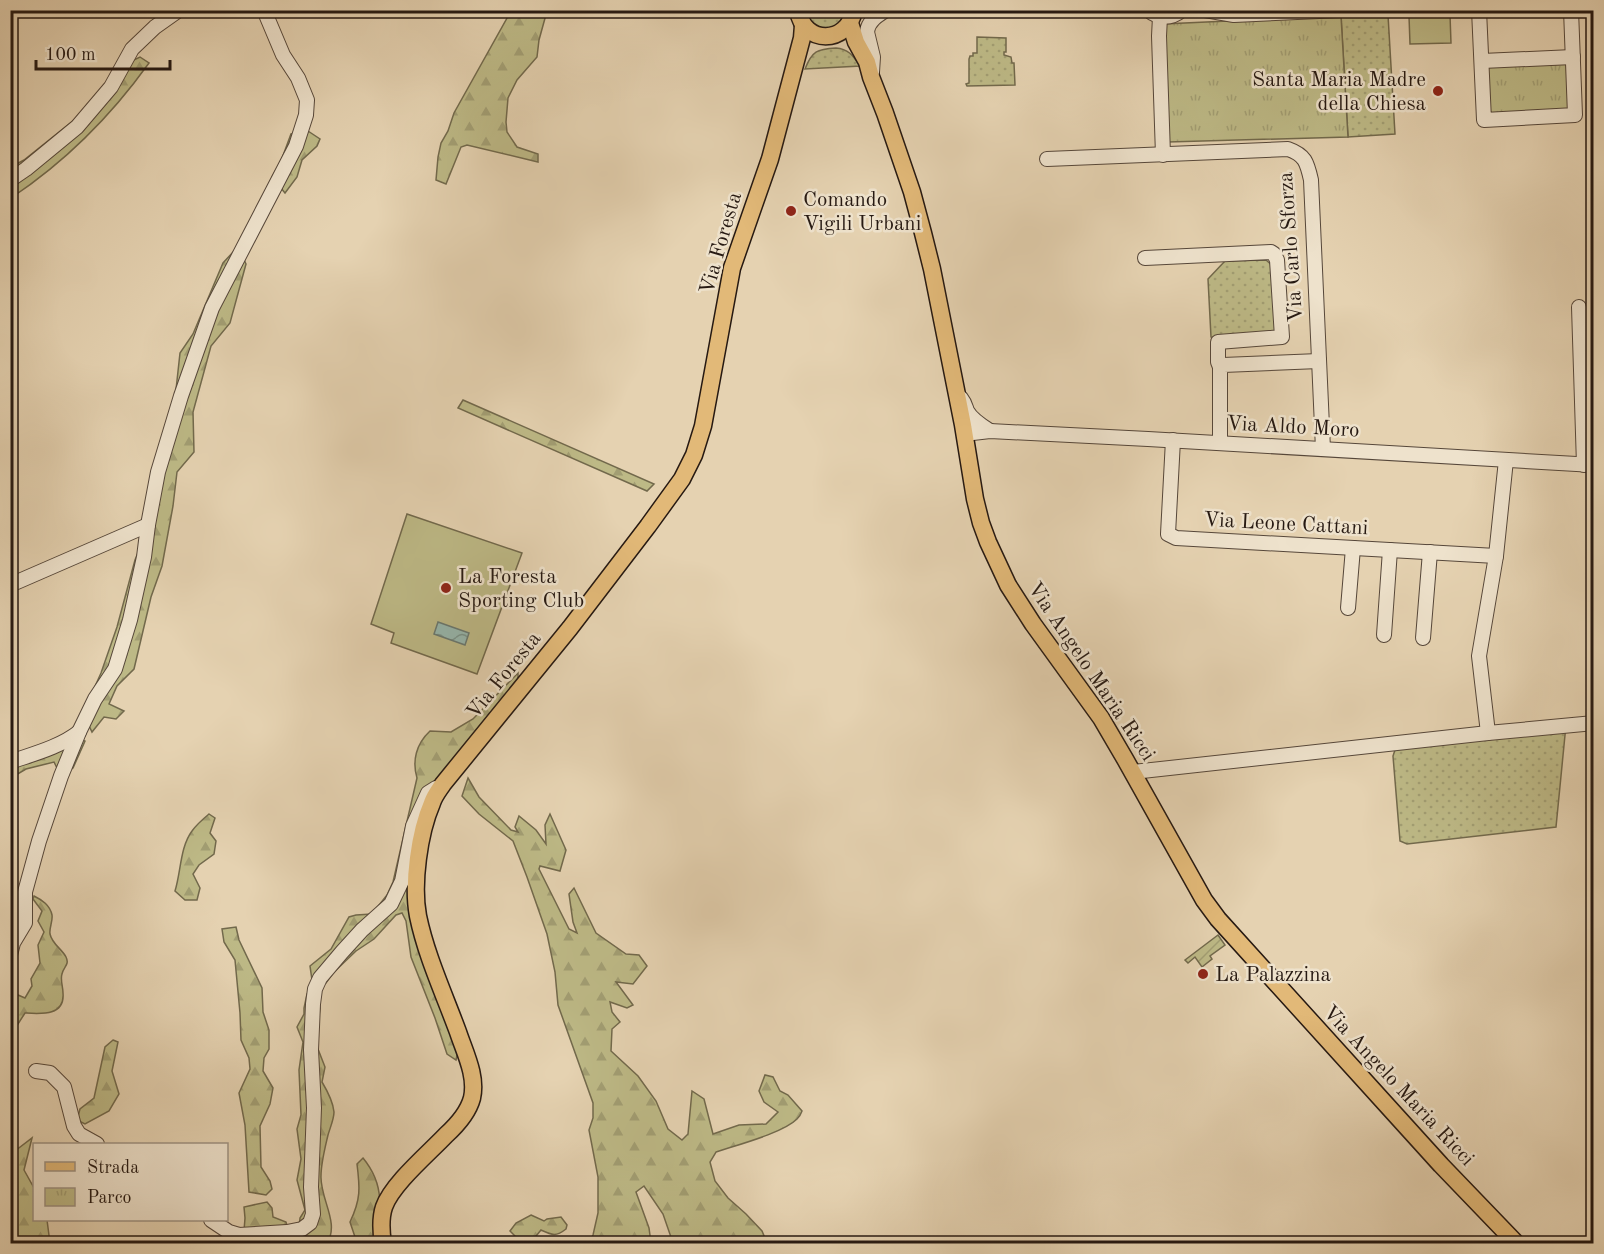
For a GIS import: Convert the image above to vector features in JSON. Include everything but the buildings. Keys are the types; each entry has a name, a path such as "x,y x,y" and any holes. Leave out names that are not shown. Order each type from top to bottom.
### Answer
{"main road":[{"path":"788,88 808,50 830,36 842,32 852,17"},
{"name":"Via Angelo Maria Ricci","path":"852,17 856,42 867,62 912,192 932,269 975,499 988,542 1008,585 1033,624 1101,718 1204,900 1218,919 1441,1165 1517,1244"},
{"name":"Via Angelo Maria Ricci","path":"801,18 813,33 830,36 852,48 871,77"},
{"name":"Via Foresta","path":"383,1244 381,1218 390,1196 456,1126 470,1105 473,1096 469,1064 425,944 418,915 415,891 419,853 432,802 443,784 570,628 655,517 682,479 694,455 703,426 732,268 770,159 802,38 801,18"}],"street":[{"path":"10,180 26,170 77,127 111,87 132,49 155,27 179,10"},
{"path":"10,955 13,943 25,923 25,892 61,776 95,699 114,669 130,620 144,558 161,461 212,308 296,146 306,115 307,100 264,10"},
{"path":"852,17 876,10"},
{"name":"Via Angelo Maria Ricci","path":"871,77 873,57 867,27 876,16 886,10"},
{"path":"1163,155 1159,15 1177,15 1182,10"},
{"path":"1208,11 1234,15 1341,10"},
{"path":"1479,10 1484,120 1575,115 1572,10"},
{"path":"1482,61 1573,57"},
{"name":"Via Carlo Sforza","path":"1047,159 1288,149 1299,153 1304,158 1311,180 1323,449"},
{"path":"1145,258 1271,252 1277,260 1282,337 1218,342 1220,443"},
{"path":"1579,307 1589,465"},
{"path":"1220,367 1223,365 1319,361"},
{"path":"957,394 965,402 971,417 990,431"},
{"name":"Via Aldo Moro","path":"964,434 990,431 1173,440 1589,465"},
{"name":"Via Leone Cattani","path":"1173,440 1168,534 1176,538 1496,556"},
{"path":"1488,733 1479,656 1496,556 1506,460"},
{"path":"10,585 148,525"},
{"path":"1348,608 1353,548"},
{"path":"1384,635 1390,550"},
{"path":"1423,638 1430,552"},
{"path":"1132,772 1593,723"},
{"path":"10,762 41,752 79,732"},
{"path":"212,1221 228,1232 239,1235 286,1232 302,1228 310,1223 313,1214 311,1187 314,1108 311,1050 315,989 320,978 342,952 391,904 402,881 413,826 420,807 428,793 443,784"},
{"path":"36,1071 50,1073 64,1087 74,1126 79,1134 94,1143"}],"green space":[{"path":"511,11 547,11 537,57 517,80 508,98 506,122 507,132 517,147 538,154 538,162 467,145 461,147 446,184 436,180 441,143 454,113"},
{"path":"803,11 847,11 841,25 818,31"},
{"path":"1388,15 1395,134 1348,137 1341,16"},
{"path":"1450,15 1451,43 1410,44 1409,16"},
{"path":"1341,16 1348,137 1168,142 1163,24"},
{"path":"977,37 1006,38 1004,55 1011,57 1014,63 1015,85 967,86 969,59 973,53 977,53"},
{"path":"836,48 847,51 860,66 805,69 816,52"},
{"path":"140,57 149,63 103,120 50,169 11,198 11,167 24,160 79,116 125,64"},
{"path":"1567,61 1570,108 1567,113 1487,117 1485,63"},
{"path":"308,131 320,139 317,146 302,160 297,177 285,193 272,177 291,134"},
{"path":"234,251 241,253 246,264 230,323 211,346 193,412 194,452 177,472 162,566 151,597 134,669 117,686 109,704 124,711 116,719 104,717 92,732 83,713 101,673 117,627 135,560 145,536 174,408 180,353 193,334 223,263"},
{"path":"1266,260 1273,266 1275,330 1271,336 1216,339 1211,337 1208,279 1225,261"},
{"path":"463,400 654,484 647,491 458,408"},
{"name":"La Foresta Sporting Club","path":"407,514 522,553 477,674 391,643 394,633 371,624"},
{"path":"518,673 518,680 463,750 409,870 458,1051 456,1060 447,1054 411,957 406,921 402,913 396,915 374,939 356,951 326,983 312,980 310,966 331,949 349,917 372,914 387,895 393,882 417,778 415,759 421,741 430,731 451,732 473,719"},
{"path":"1566,725 1556,827 1407,844 1400,841 1393,756 1395,750"},
{"path":"73,735 85,741 73,768 63,774 54,762 26,769 11,778 11,760"},
{"path":"468,778 479,797 511,830 518,832 515,827 519,816 536,830 546,844 545,825 550,814 566,850 560,871 540,866 539,869 569,929 577,933 569,894 574,888 596,933 626,954 639,955 647,966 633,984 616,982 633,1005 627,1008 610,1002 612,1012 620,1022 612,1029 611,1051 638,1076 656,1101 668,1129 682,1140 688,1134 692,1091 704,1099 713,1134 739,1125 766,1124 778,1112 764,1102 759,1091 765,1075 773,1077 780,1091 788,1095 802,1111 798,1118 781,1129 716,1152 710,1162 715,1181 728,1198 762,1231 767,1243 673,1243 663,1214 644,1186 636,1192 649,1228 651,1243 589,1243 598,1213 598,1177 589,1130 593,1118 593,1103 558,1005 555,972 547,934 527,877 513,841 479,814 462,796"},
{"path":"209,814 215,818 210,833 216,841 214,854 199,865 193,874 200,888 197,900 185,900 175,891 183,852 192,831"},
{"path":"34,896 43,901 51,911 51,938 67,960 61,976 63,1001 56,1010 51,1012 25,1013 11,1035 11,992 25,998 32,986 31,979 40,963 38,945 44,932 38,921 42,911 33,899"},
{"path":"236,927 239,940 262,988 263,1012 269,1030 269,1049 264,1058 263,1071 273,1088 270,1104 260,1126 261,1167 272,1189 266,1195 249,1192 245,1125 239,1093 250,1069 249,1058 241,1040 235,960 224,942 222,929"},
{"path":"1218,935 1225,945 1210,956 1212,959 1202,967 1195,957 1188,963 1185,960"},
{"path":"310,992 317,994 320,1008 317,1031 318,1049 325,1067 322,1082 333,1104 334,1112 321,1171 322,1185 331,1219 327,1243 310,1243 299,1230 300,1218 305,1210 297,1180 301,1159 297,1129 301,1115 299,1070 303,1042 297,1027 304,1014 307,994"},
{"path":"113,1040 118,1042 112,1071 119,1094 109,1111 85,1124 77,1120 80,1109 94,1098 105,1047"},
{"path":"32,1138 24,1170 33,1186 33,1221 47,1221 50,1243 11,1243 11,1154"},
{"path":"363,1158 375,1179 380,1199 373,1243 357,1243 350,1222 359,1193 357,1164"},
{"path":"267,1202 272,1208 273,1217 286,1222 290,1237 278,1243 243,1244 244,1207"},
{"path":"531,1215 544,1221 561,1217 567,1225 566,1229 554,1234 541,1230 532,1241 517,1238 510,1231 516,1223"}],"water":[{"path":"438,622 469,633 465,645 434,634"}],"place":[{"name":"Santa Maria Madre della Chiesa","path":"1438,91"},
{"name":"Comando Vigili Urbani","path":"791,211"},
{"name":"La Foresta Sporting Club","path":"446,588"},
{"name":"La Palazzina","path":"1203,974"}]}
